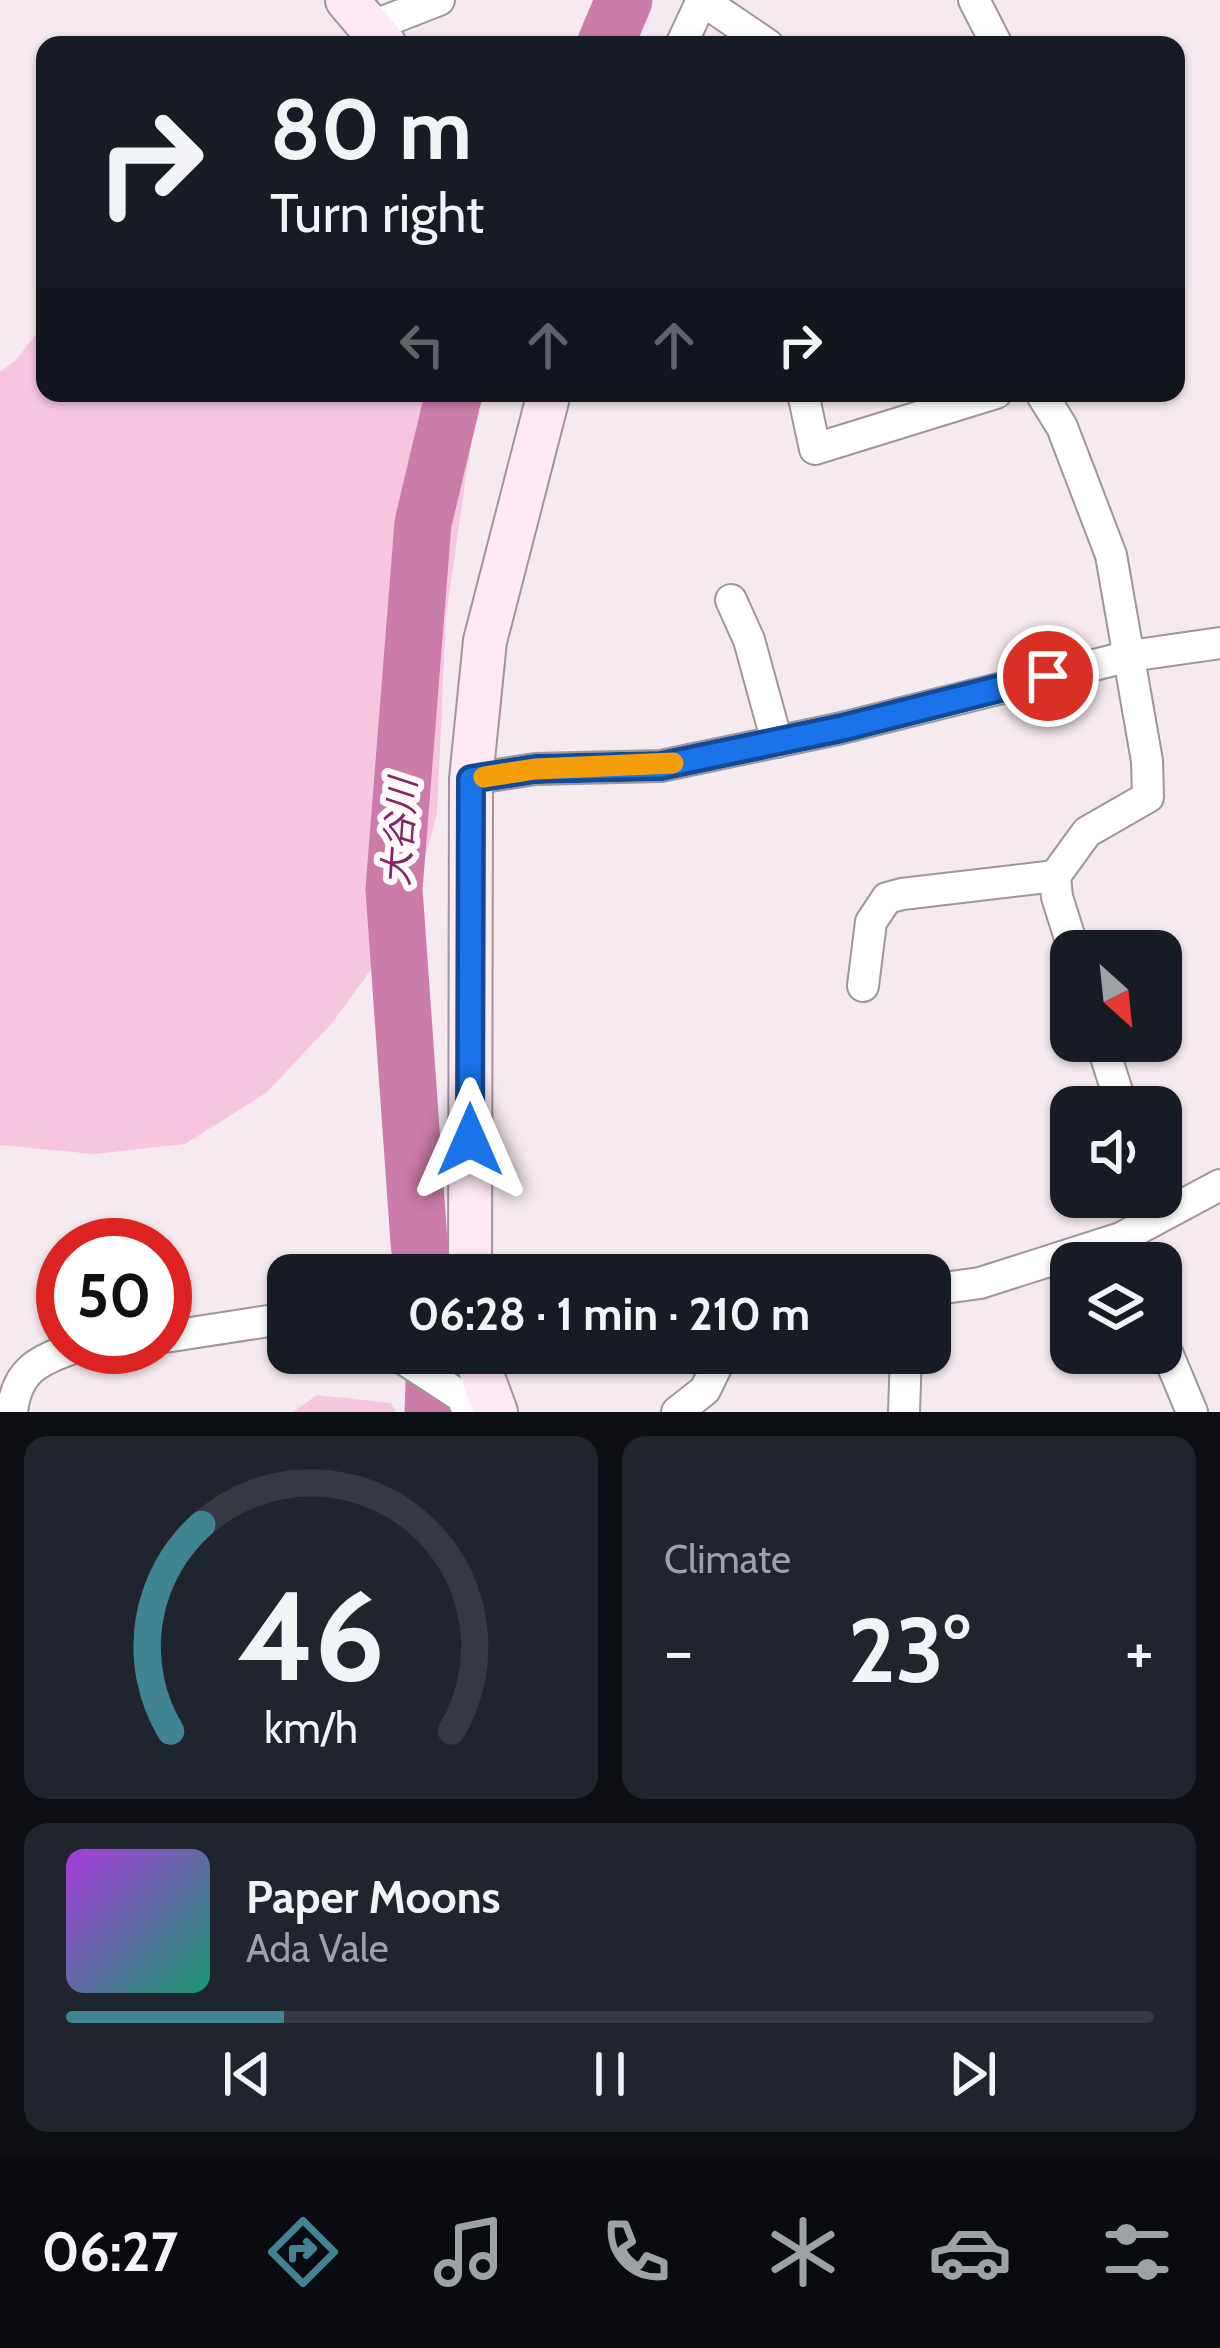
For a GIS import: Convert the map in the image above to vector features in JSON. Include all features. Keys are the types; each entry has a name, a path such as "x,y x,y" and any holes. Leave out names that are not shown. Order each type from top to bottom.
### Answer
{"main road":[{"path":"470,1254 471,779 485,641 547,402"},
{"path":"474,1374 475,1407"}],"street":[{"path":"367,24 439,0"},
{"path":"685,36 702,0 755,36"},
{"path":"974,0 992,36"},
{"path":"805,402 815,449 967,402"},
{"path":"1047,402 1062,427 1111,555 1147,761 1148,797 1087,832 1055,876 1067,930"},
{"path":"730,600 749,640 777,742"},
{"path":"471,779 535,769 661,766 1130,656 1220,643"},
{"path":"863,986 871,922 887,898 1055,876"},
{"path":"1182,1198 1220,1185"},
{"path":"951,1287 1050,1267"},
{"path":"192,1333 267,1321"},
{"path":"12,1412 25,1372 36,1365"},
{"path":"424,1374 475,1407"},
{"path":"677,1412 705,1390 713,1374"},
{"path":"904,1412 906,1374"},
{"path":"1176,1374 1192,1412"}],"shaded area":[{"path":"36,334 36,402 477,402 446,616 437,813 410,916 333,1022 266,1093 185,1144 94,1154 0,1145 0,372"},
{"path":"317,1395 391,1403 396,1412 293,1412"}],"waterway":[{"name":"大谷川","path":"609,36 624,0"},
{"name":"大谷川","path":"420,1254 394,889 423,523 452,402"},
{"name":"大谷川","path":"433,1412 434,1374"}],"slow traffic":[{"path":"484,777 535,769 673,763"}],"route":[{"path":"470,1140 471,779 535,769 661,766 842,728 1048,676"}]}
